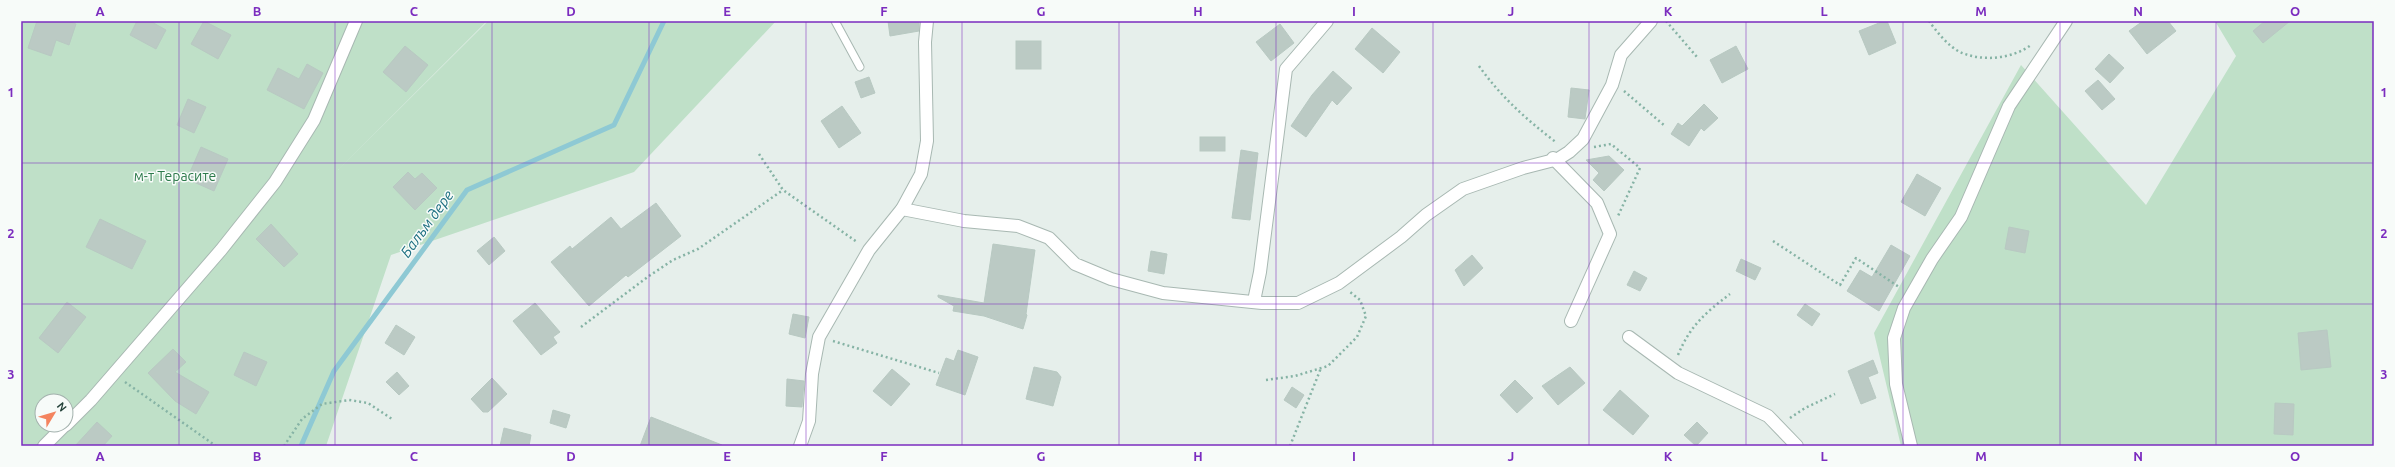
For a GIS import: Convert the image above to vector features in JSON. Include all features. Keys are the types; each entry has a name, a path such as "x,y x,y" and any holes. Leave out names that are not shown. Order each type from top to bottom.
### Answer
{"street":[{"path":"74,416 221,250 275,182 314,120 356,21"},
{"path":"800,446 809,421 812,374 819,337 869,250 902,209 921,174 927,141 925,42 927,21"},
{"path":"1254,301 1260,272 1286,69 1327,21"},
{"path":"902,209 964,221 1018,226 1049,238 1075,264 1111,279 1155,291 1254,301 1298,303 1339,283 1401,237 1426,215 1463,189 1553,158 1558,159 1569,152 1583,139 1613,82 1621,55 1650,21"},
{"path":"1911,446 1896,384 1894,338 1911,295 1932,258 1961,217 2009,106 2066,21"},
{"path":"1553,158 1597,203 1610,234 1571,321"},
{"path":"1629,337 1672,368 1768,416 1797,446"},
{"path":"44,446 58,433"}],"lane":[{"path":"835,21 860,67"}],"path":[{"path":"1666,21 1697,57"},
{"path":"1929,21 1959,52 1983,59 2022,51 2034,43"},
{"path":"1480,66 1496,89 1524,116 1569,152 1611,144 1640,168 1610,234"},
{"path":"1613,82 1665,126"},
{"path":"759,154 783,190 869,250"},
{"path":"582,327 649,276 673,260 698,249 783,190"},
{"path":"1773,241 1840,285 1856,258 1911,295"},
{"path":"1266,380 1295,376 1328,366 1357,337 1366,316 1360,300 1339,283"},
{"path":"1672,368 1686,335 1702,316 1730,294"},
{"path":"819,337 939,372"},
{"path":"1290,446 1322,368"},
{"path":"113,374 216,446"},
{"path":"1778,426 1805,408 1835,394"},
{"path":"284,446 304,418 322,404 349,400 368,403 392,419"}],"green space":[{"name":"м-т Терасите","path":"21,21 487,21 338,170 488,21 776,21 634,172 391,255 326,446 21,446"},
{"path":"2215,21 2374,21 2374,446 1901,446 1874,333 2021,65 2146,205 2236,56"}],"building":[{"path":"37,21 67,21 76,24 69,45 56,40 51,56 28,48"},
{"path":"137,21 150,21 166,30 156,49 130,35"},
{"path":"204,21 231,35 218,59 191,44"},
{"path":"888,21 919,21 919,31 890,36"},
{"path":"1887,21 1896,43 1869,55 1859,31"},
{"path":"2143,21 2168,21 2176,31 2147,54 2129,31"},
{"path":"2265,21 2290,21 2263,43 2253,31"},
{"path":"1280,24 1294,43 1271,61 1256,42"},
{"path":"1372,28 1400,52 1383,73 1355,49"},
{"path":"1016,41 1041,41 1041,69 1016,69"},
{"path":"405,46 428,65 406,92 383,72"},
{"path":"1736,46 1748,69 1722,83 1710,60"},
{"path":"2109,54 2124,68 2110,83 2095,69"},
{"path":"307,64 323,73 304,109 267,90 278,68 299,79"},
{"path":"1333,71 1352,88 1337,105 1332,100 1306,137 1291,126 1312,95"},
{"path":"869,77 875,93 861,98 855,82"},
{"path":"2098,80 2115,99 2102,110 2085,91"},
{"path":"1571,88 1589,90 1585,119 1568,117"},
{"path":"188,99 206,107 194,133 177,125"},
{"path":"1704,104 1718,118 1704,131 1701,128 1689,146 1671,134 1678,123 1682,126"},
{"path":"842,106 861,133 839,148 821,121"},
{"path":"1200,137 1225,137 1225,151 1200,151"},
{"path":"201,147 228,159 214,191 187,179"},
{"path":"1241,150 1258,153 1250,220 1232,218"},
{"path":"1609,156 1624,170 1604,191 1593,180 1599,173 1586,160"},
{"path":"408,172 415,179 422,173 437,188 415,210 393,187"},
{"path":"1917,174 1941,188 1925,216 1901,202"},
{"path":"656,203 681,236 628,277 626,275 589,306 551,262 570,246 572,249 611,217 621,229"},
{"path":"100,219 146,241 132,269 86,247"},
{"path":"271,224 298,254 284,267 256,239"},
{"path":"2009,227 2029,231 2025,253 2005,249"},
{"path":"494,237 505,251 489,265 477,251"},
{"path":"993,244 1035,250 1027,315 1023,329 984,316 953,311 954,306 938,297 938,295 984,303"},
{"path":"1891,245 1910,256 1879,311 1847,291 1860,270 1872,277"},
{"path":"1151,251 1167,254 1164,274 1148,271"},
{"path":"1472,255 1483,268 1464,286 1455,270"},
{"path":"1741,259 1761,268 1755,280 1736,271"},
{"path":"1634,271 1647,278 1640,291 1627,285"},
{"path":"67,302 86,317 58,353 39,338"},
{"path":"535,303 560,332 553,337 557,343 541,355 513,321"},
{"path":"1805,304 1820,314 1812,326 1797,315"},
{"path":"793,314 809,317 805,338 789,334"},
{"path":"396,325 415,337 404,355 385,343"},
{"path":"2327,330 2331,367 2301,370 2298,333"},
{"path":"173,349 186,362 175,372 209,392 196,414 175,401 148,373"},
{"path":"958,350 978,357 965,395 936,385 946,358 954,361"},
{"path":"244,352 267,362 256,386 234,375"},
{"path":"1873,360 1878,373 1868,377 1876,398 1861,404 1848,371"},
{"path":"1034,367 1057,372 1061,377 1053,406 1026,399"},
{"path":"1570,367 1585,383 1558,405 1542,386"},
{"path":"892,369 910,384 891,406 873,391"},
{"path":"397,372 409,386 399,395 386,382"},
{"path":"492,378 507,394 488,412 483,412 471,399"},
{"path":"787,379 804,381 802,407 786,406"},
{"path":"1515,380 1533,398 1517,413 1500,395"},
{"path":"1292,387 1304,395 1296,408 1284,400"},
{"path":"1620,390 1649,416 1633,435 1603,410"},
{"path":"2275,403 2294,404 2293,435 2274,434"},
{"path":"553,410 570,415 566,428 550,423"},
{"path":"651,417 722,445 722,446 640,446"},
{"path":"97,422 112,436 103,446 75,446"},
{"path":"1697,422 1708,433 1696,446 1684,435"},
{"path":"504,428 531,435 529,446 500,446"}],"waterway":[{"name":"Балъм дере","path":"301,446 334,371 467,190 614,125 664,21"}]}
